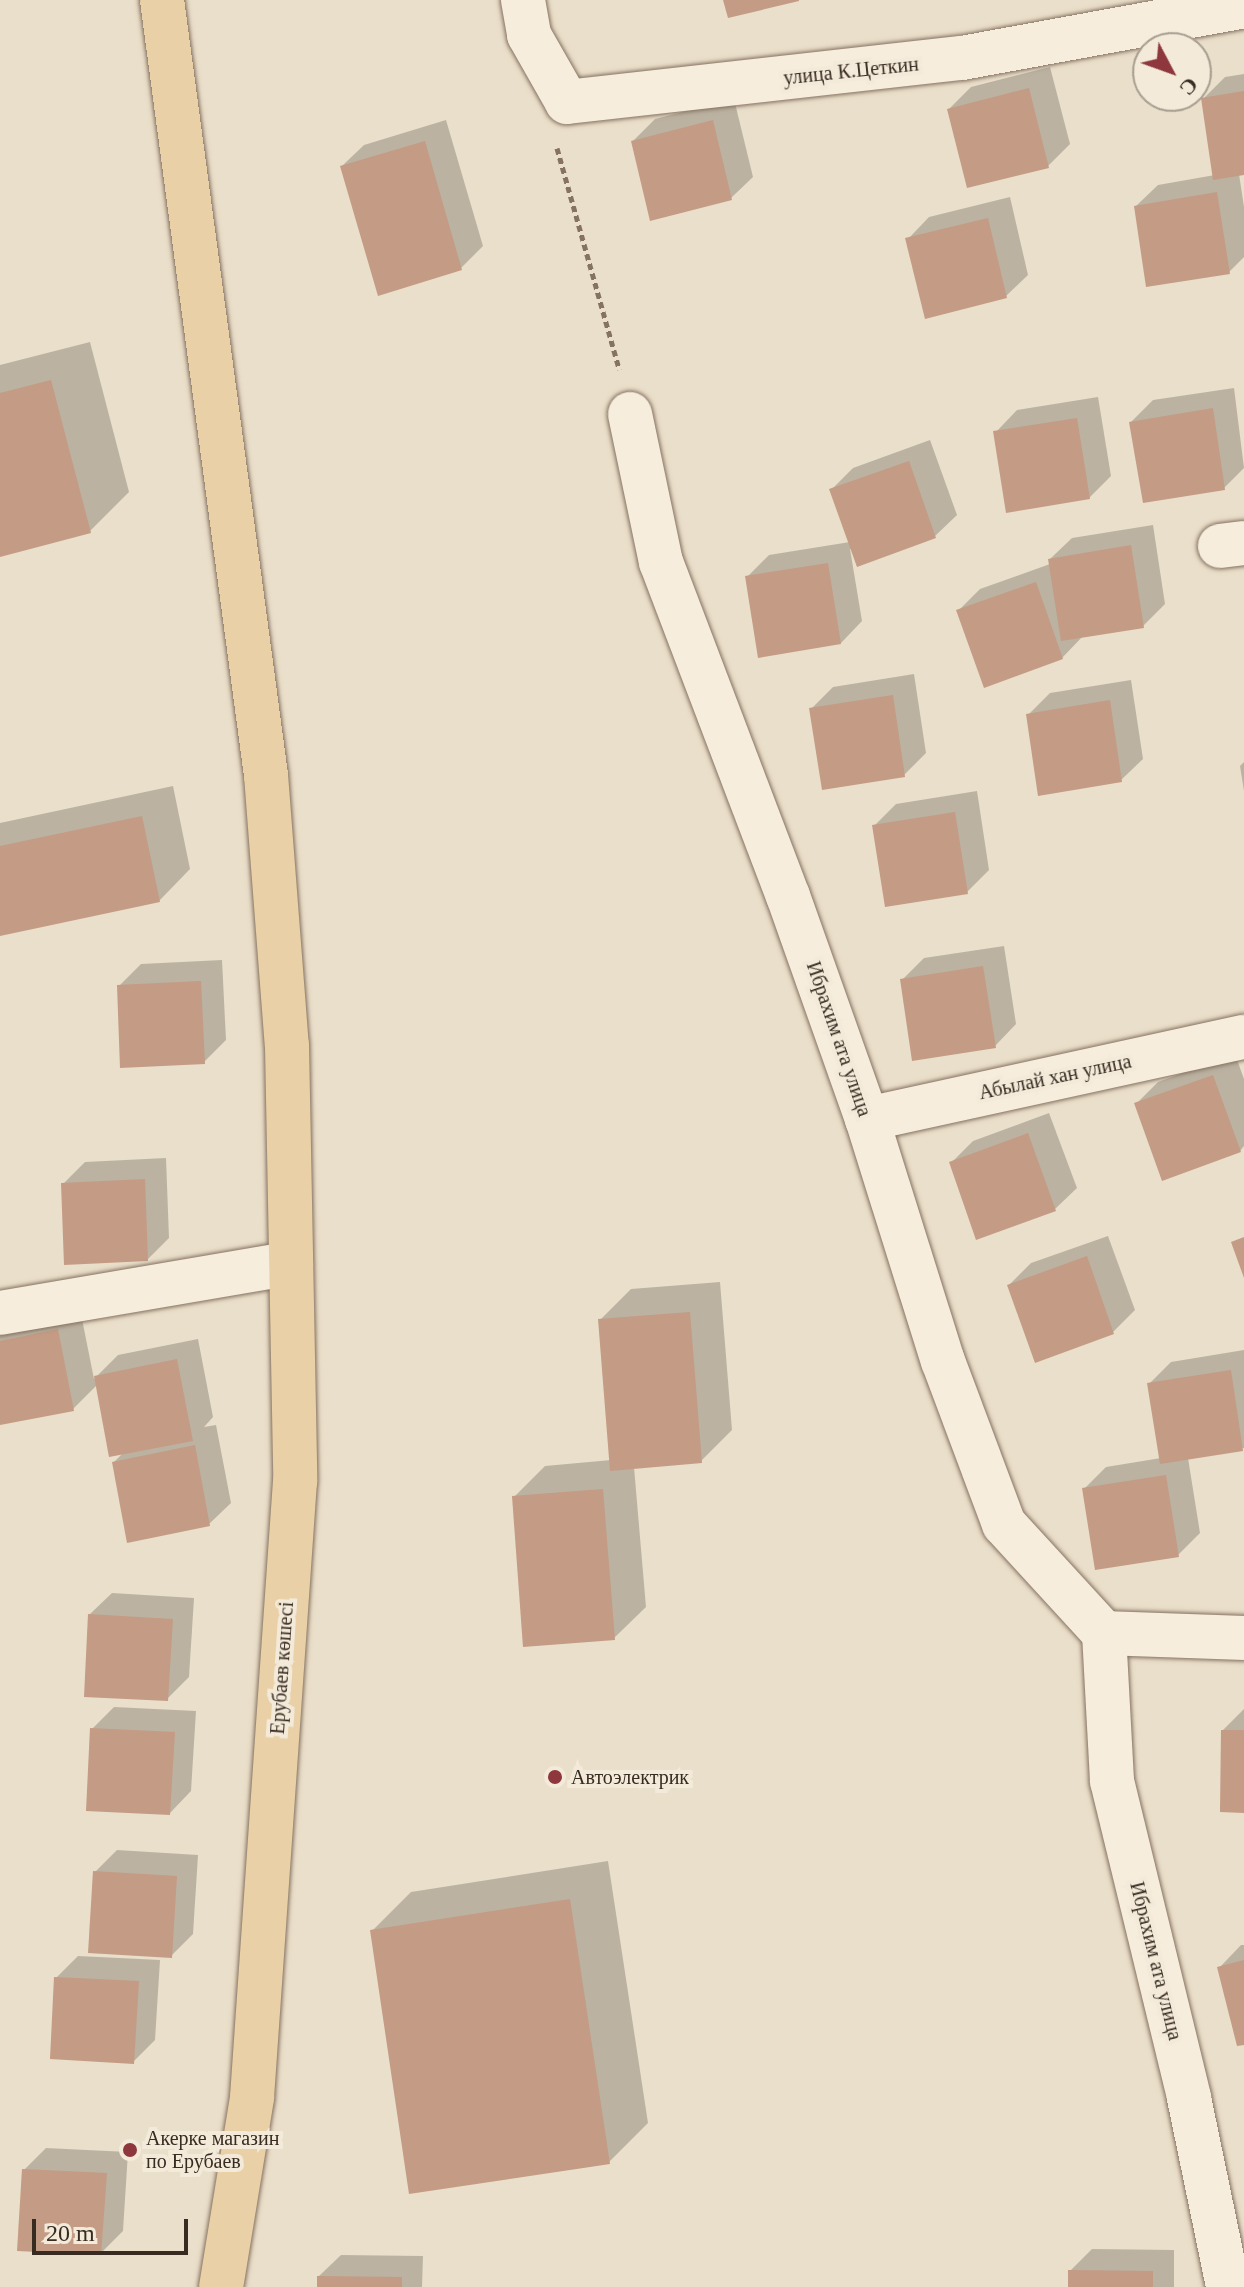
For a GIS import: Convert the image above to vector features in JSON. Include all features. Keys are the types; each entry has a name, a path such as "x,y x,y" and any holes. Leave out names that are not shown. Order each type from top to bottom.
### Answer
{"main road":[{"name":"Ерубаев көшесі","path":"162,0 266,775 287,1045 295,1481 252,2098 221,2287"}],"street":[{"path":"523,0 529,35 567,102"},
{"name":"улица К.Цеткин","path":"567,102 962,58 1244,6"},
{"name":"Ибрахим ата улица","path":"630,414 661,562 788,896 867,1119 943,1361 1004,1524 1104,1633 1112,1781 1189,2098 1228,2287"},
{"name":"Абылай хан улица","path":"867,1119 1244,1037"},
{"path":"0,1313 291,1263"},
{"path":"1104,1633 1244,1638"}],"path":[{"path":"567,102 553,136 630,414"}],"building":[{"path":"723,0 799,0 799,1 728,18"},
{"path":"1029,88 1049,168 967,188 947,109"},
{"path":"1244,91 1244,175 1213,180 1203,112 1212,112 1212,96"},
{"path":"713,120 732,200 650,221 631,141"},
{"path":"425,141 462,270 378,296 340,166"},
{"path":"1217,192 1230,274 1146,287 1134,206"},
{"path":"988,218 1007,298 925,319 905,238"},
{"path":"51,380 91,533 0,557 0,393"},
{"path":"1213,408 1225,490 1143,503 1129,422"},
{"path":"1077,418 1090,499 1006,513 993,431"},
{"path":"909,461 936,538 857,567 829,489"},
{"path":"1131,545 1144,628 1061,641 1048,559"},
{"path":"828,563 841,644 758,658 745,576"},
{"path":"1036,582 1063,659 984,688 956,610"},
{"path":"893,695 905,777 822,790 809,708"},
{"path":"1110,700 1122,782 1038,796 1026,714"},
{"path":"955,812 968,894 885,907 872,825"},
{"path":"142,816 160,902 0,936 0,846"},
{"path":"983,966 996,1048 912,1061 900,979"},
{"path":"201,981 205,1064 120,1068 117,985"},
{"path":"1213,1075 1241,1152 1162,1181 1134,1103"},
{"path":"1028,1133 1056,1211 976,1240 949,1162"},
{"path":"145,1179 148,1261 64,1265 61,1183"},
{"path":"1244,1237 1244,1278 1231,1242"},
{"path":"1087,1256 1114,1334 1035,1363 1007,1285"},
{"path":"690,1312 702,1463 610,1471 598,1319"},
{"path":"58,1329 74,1411 0,1425 0,1341"},
{"path":"177,1359 193,1441 109,1457 94,1376"},
{"path":"1231,1370 1243,1451 1160,1464 1147,1383"},
{"path":"195,1445 210,1526 127,1543 112,1462"},
{"path":"1166,1475 1179,1557 1095,1570 1082,1488"},
{"path":"603,1489 615,1640 523,1647 512,1496"},
{"path":"88,1614 173,1619 168,1701 84,1697"},
{"path":"90,1728 175,1732 170,1815 86,1811"},
{"path":"1221,1730 1244,1730 1244,1813 1220,1812"},
{"path":"93,1871 177,1876 172,1958 88,1953"},
{"path":"570,1899 610,2164 409,2194 370,1930"},
{"path":"1244,1960 1244,2045 1237,2046 1217,1967"},
{"path":"54,1977 139,1981 134,2064 50,2059"},
{"path":"22,2169 107,2173 101,2255 17,2251"},
{"path":"1068,2270 1153,2271 1153,2287 1068,2287"},
{"path":"317,2276 402,2277 402,2287 317,2287"}],"place":[{"name":"Автоэлектрик","path":"555,1777"},
{"name":"Акерке магазин по Ерубаев","path":"130,2150"}]}
